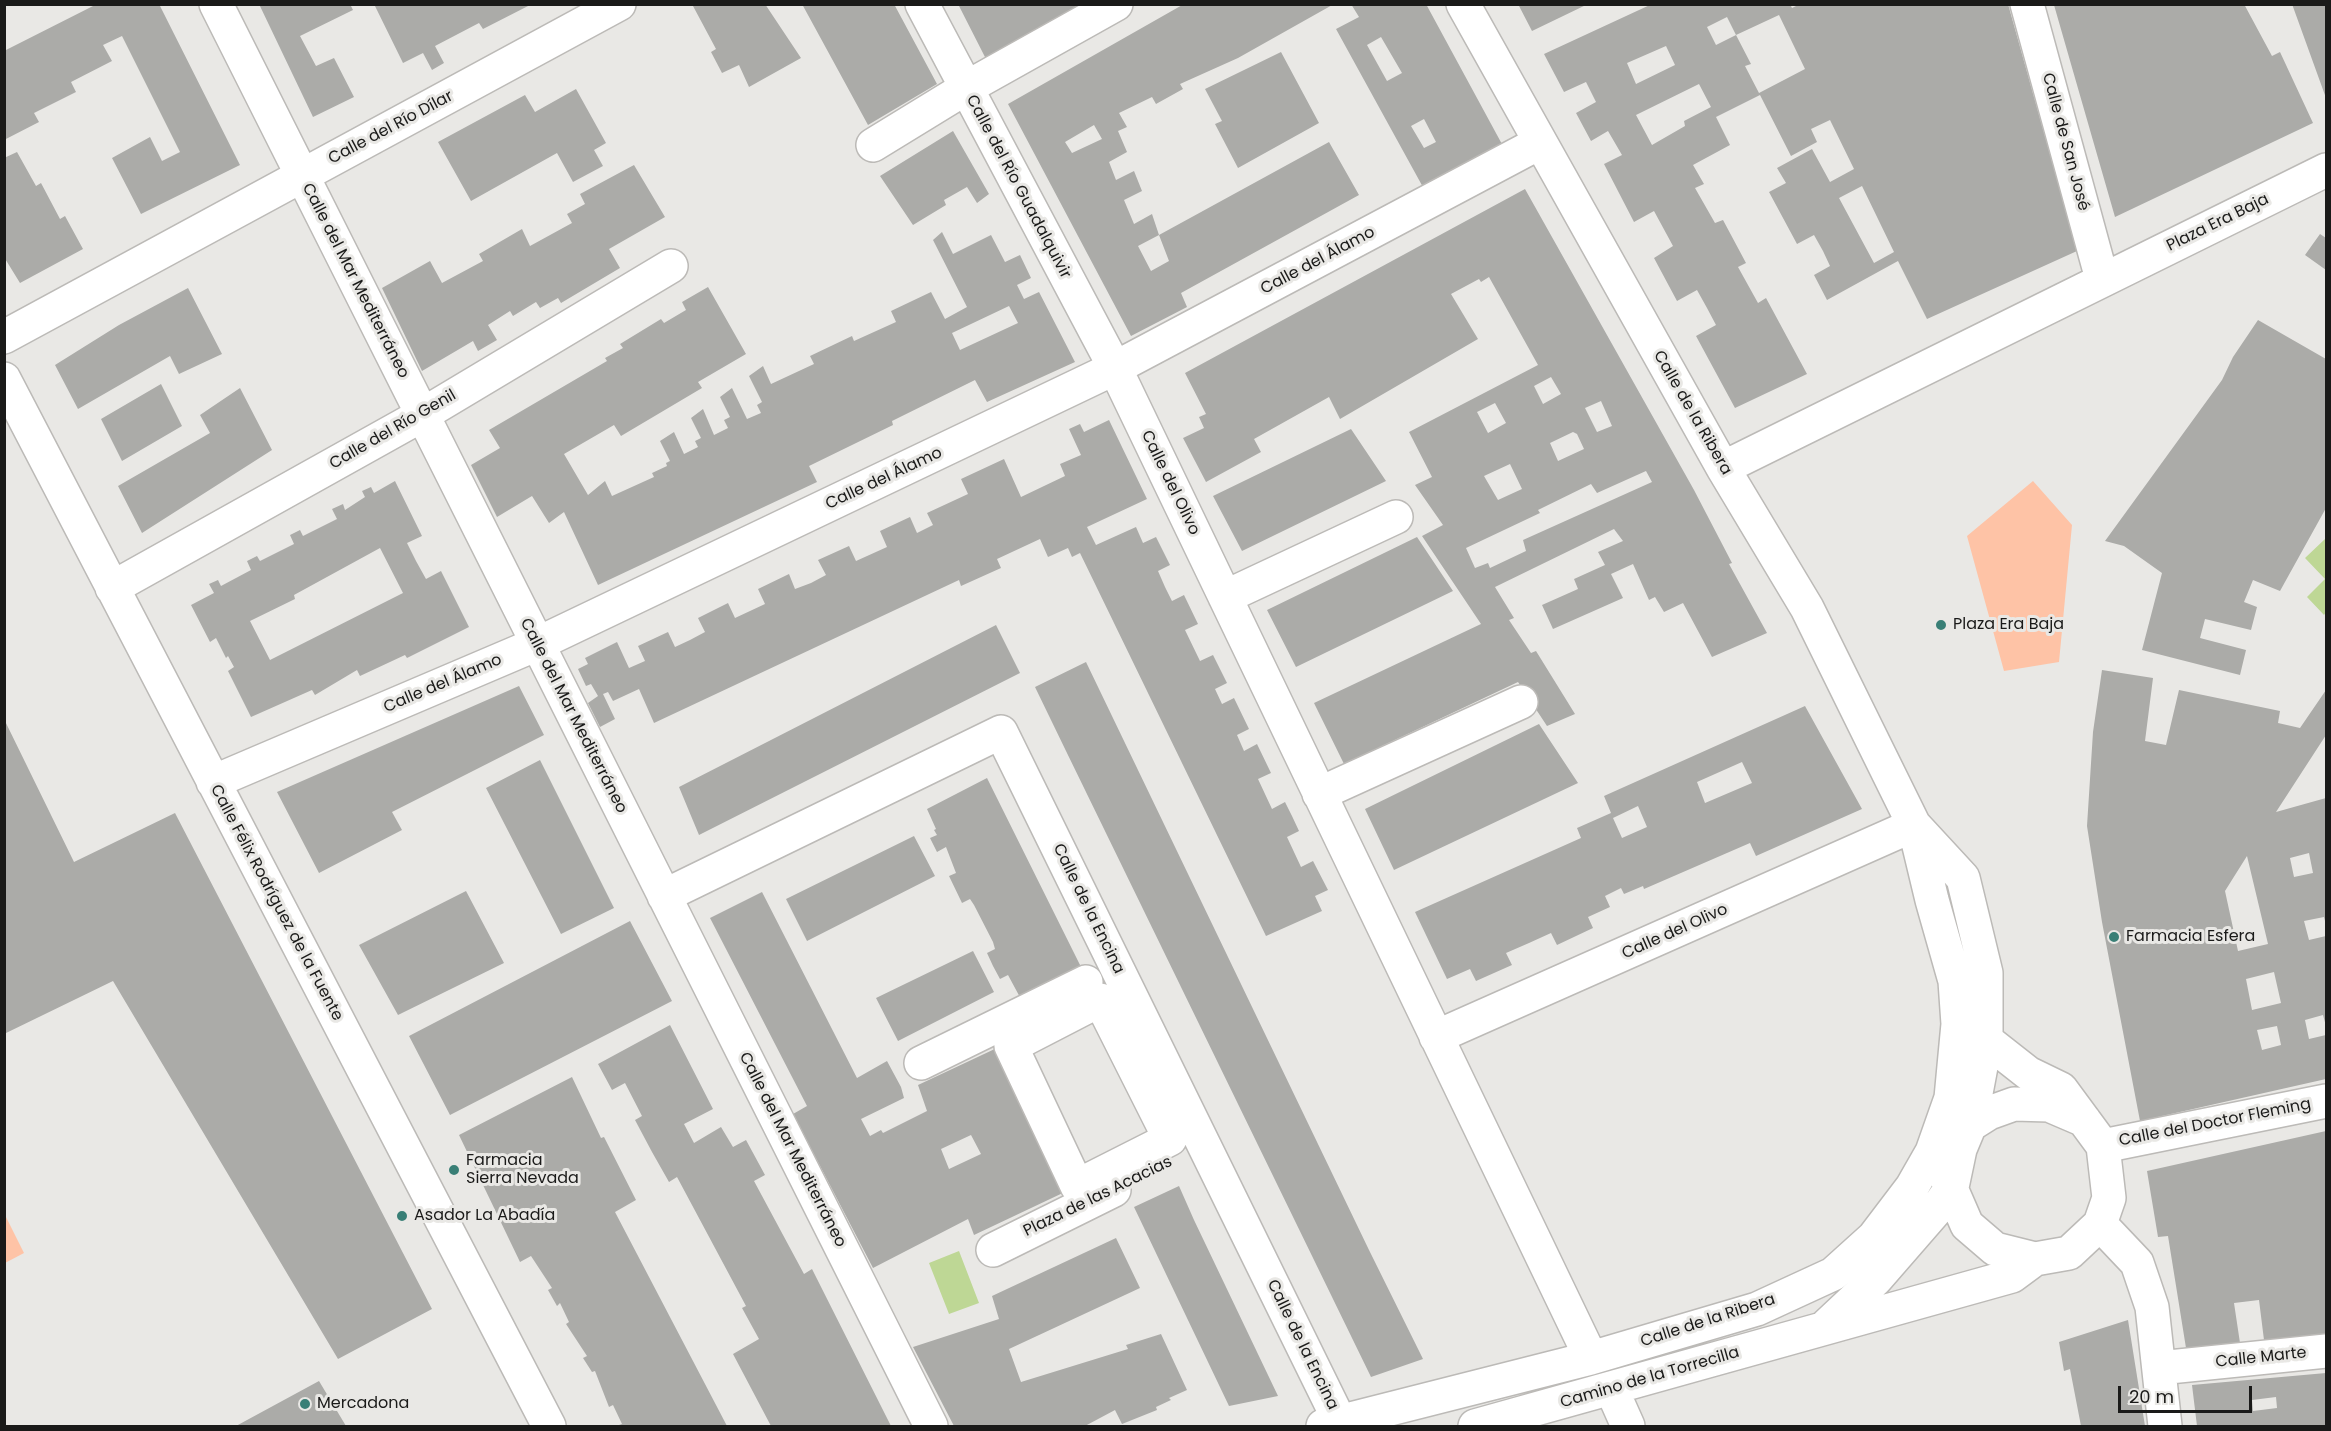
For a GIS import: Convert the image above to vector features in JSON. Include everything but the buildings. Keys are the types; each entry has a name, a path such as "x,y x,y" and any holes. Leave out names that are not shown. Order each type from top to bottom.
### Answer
{"street":[{"name":"Calle del Mar Mediterráneo","path":"216,4 931,1426"},
{"name":"Calle del Río Dílar","path":"4,337 619,4"},
{"name":"Calle del Río Guadalquivir","path":"922,4 1115,368"},
{"path":"873,145 966,88 1116,4"},
{"name":"Calle de la Ribera","path":"1463,4 1723,468 1807,608 1914,825 1955,981 1958,1024 1951,1098 1935,1142 1912,1186 1874,1237 1833,1274 1757,1308 1591,1358"},
{"name":"Calle de San José","path":"2027,4 2102,279"},
{"name":"Calle del Álamo","path":"213,782 537,644 1115,368 1539,143"},
{"name":"Plaza Era Baja","path":"1723,468 2326,170"},
{"name":"Calle del Río Genil","path":"112,588 422,415 671,266"},
{"name":"Calle del Olivo","path":"1115,368 1591,1358"},
{"name":"Calle Félix Rodríguez de la Fuente","path":"4,379 549,1426"},
{"path":"1225,597 1396,517"},
{"path":"1319,794 1521,702"},
{"name":"Calle de la Encina","path":"664,896 1001,732 1204,1145 1331,1424"},
{"name":"Calle de la Ribera","path":"1914,825 1963,878 1986,973 1986,1040 1970,1125"},
{"name":"Calle del Olivo","path":"1436,1037 1914,825"},
{"path":"921,1063 1117,967"},
{"name":"Plaza de las Acacias","path":"1100,1000 1170,1139 1077,1186 1011,1046 1100,1000"},
{"path":"1986,1040 2028,1073 2061,1089 2094,1133 2109,1198 2100,1224 2069,1253 2035,1259 1995,1249 1967,1225 1935,1142 1989,1113 2014,1104 2049,1106 2094,1133"},
{"name":"Calle del Doctor Fleming","path":"2094,1133 2326,1101"},
{"path":"1952,1187 1960,1149 1970,1125"},
{"name":"Plaza de las Acacias","path":"993,1250 1204,1145"},
{"name":"Camino de la Torrecilla","path":"1824,1328 1876,1280 1936,1210 1952,1187"},
{"path":"2100,1224 2137,1263 2152,1307 2165,1426"},
{"name":"Camino de la Torrecilla","path":"1475,1426 1612,1390 2012,1276 2035,1259"},
{"name":"Calle Marte","path":"2159,1368 2326,1351"},
{"path":"1331,1424 1591,1358"},
{"path":"1612,1390 1628,1426"}],"shaded area":[{"path":"2033,481 2072,525 2059,662 2004,671 1967,536"},
{"path":"2325,539 2326,612 2324,615 2307,597 2325,579 2305,558"},
{"path":"4,1213 24,1253 5,1263 4,1263"},
{"path":"959,1251 979,1303 949,1314 929,1263"}],"place":[{"name":"Plaza Era Baja","path":"1941,625"},
{"name":"Farmacia Esfera","path":"2114,937"},
{"name":"Farmacia Sierra Nevada","path":"454,1170"},
{"name":"Asador La Abadía","path":"402,1216"},
{"name":"Mercadona","path":"305,1404"}]}
